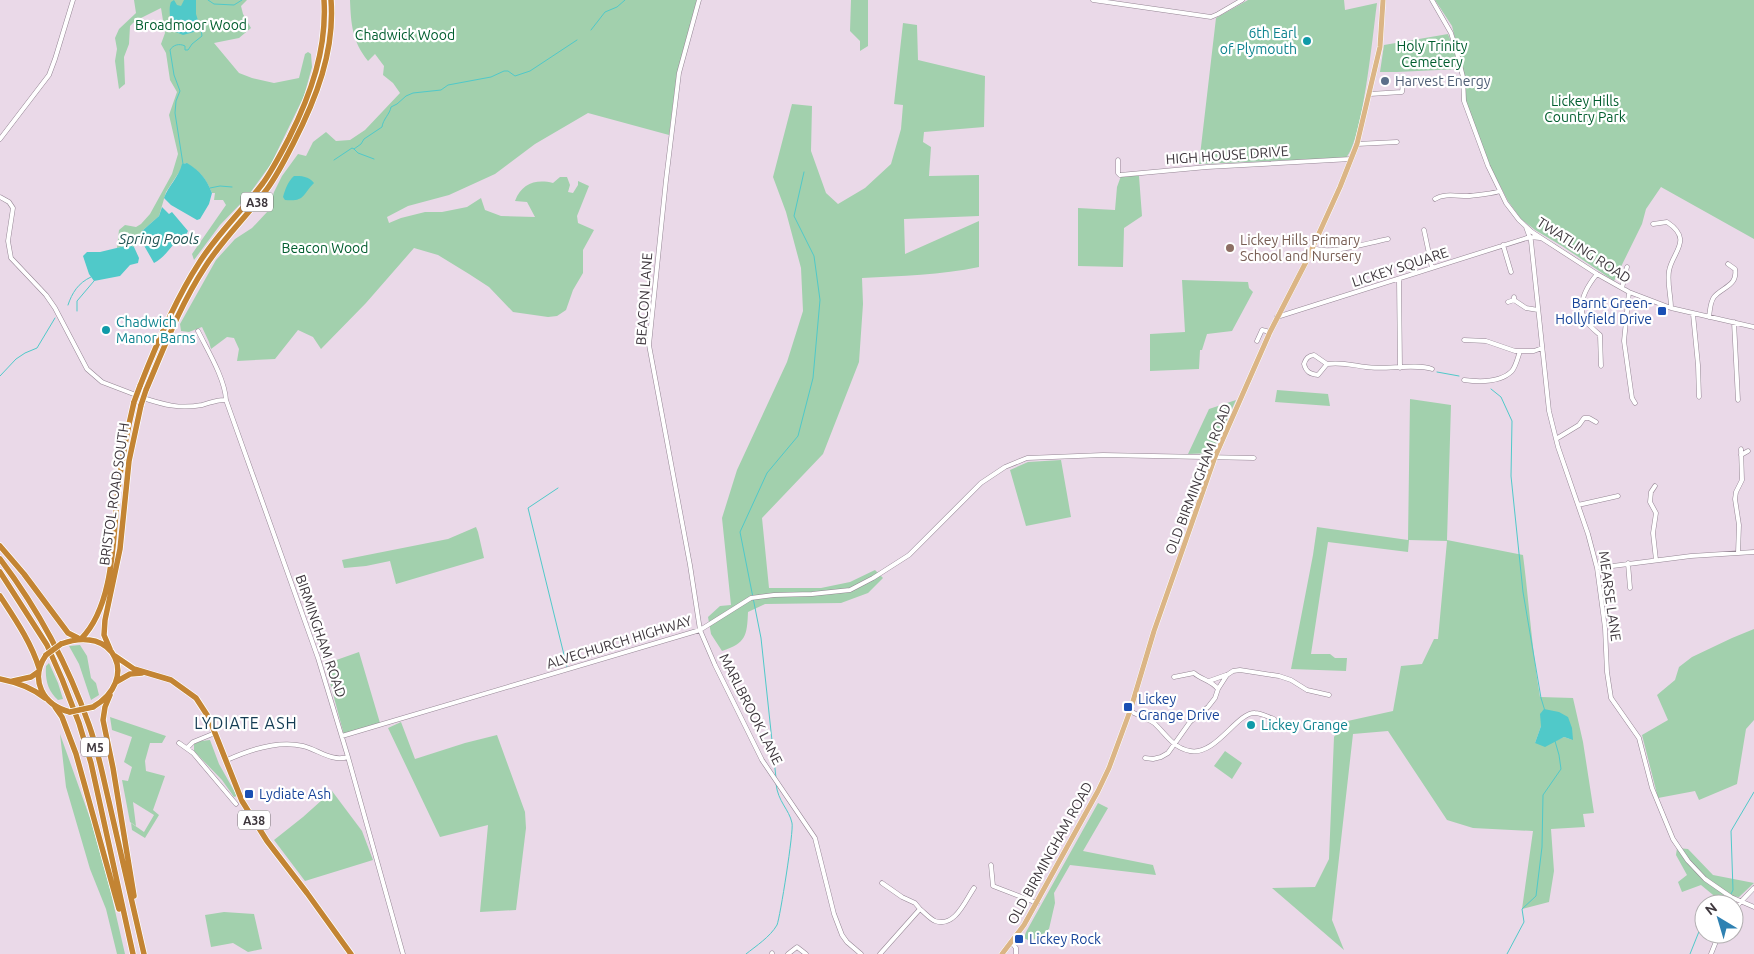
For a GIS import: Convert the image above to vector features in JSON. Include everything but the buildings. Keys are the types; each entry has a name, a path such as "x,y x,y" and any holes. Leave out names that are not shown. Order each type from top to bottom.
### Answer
{"highway":[{"name":"BRISTOL ROAD SOUTH","path":"110,649 104,635 104,620 120,549 129,461 140,386 187,282 212,245 271,172 297,122 320,58 324,33 324,0"},
{"name":"BRISTOL ROAD SOUTH","path":"80,638 94,622 111,564 122,459 138,403 146,390 194,284 217,250 274,180 303,124 327,60 331,32 331,0"},
{"path":"0,546 24,574 68,633 80,638 92,639 110,649 115,656 118,673 116,682 104,707 103,720 144,953"},
{"name":"M5","path":"0,559 32,604 49,634 70,676 89,724 144,953"},
{"name":"M5","path":"0,572 46,645 79,722 93,773 132,954"},
{"path":"0,596 19,624 36,658 39,670 38,682 48,701"},
{"path":"13,682 27,678 39,670 46,655 61,644 80,638"},
{"name":"A38","path":"115,656 134,669 144,673"},
{"name":"A38","path":"116,682 130,674 158,675 171,680 196,698 216,733 242,801 267,840 308,892 351,954"},
{"path":"0,679 13,682 37,693 55,707 62,717 76,754 132,954"},
{"path":"55,707 70,712 93,707 110,694"}],"main road":[{"name":"OLD BIRMINGHAM ROAD","path":"1002,954 1012,943 1036,903 1109,768 1130,711 1154,630 1215,458 1270,332 1312,248 1357,144 1380,47 1383,0"}],"street":[{"path":"0,139 49,75 73,0"},
{"name":"BEACON LANE","path":"699,0 680,73 666,179 649,345 690,565 700,630"},
{"path":"1093,0 1211,16 1242,0"},
{"name":"TWATLING ROAD","path":"1432,0 1451,34 1463,77 1464,101 1488,166 1506,203 1519,220 1526,227 1597,274 1629,292 1671,308 1754,327"},
{"path":"1370,94 1402,92 1403,84 1415,84"},
{"path":"1357,144 1397,142"},
{"name":"HIGH HOUSE DRIVE","path":"1118,160 1118,173 1120,174 1351,159"},
{"path":"1435,199 1450,196 1473,196 1500,191"},
{"path":"0,197 9,202 13,208 8,241 11,258 34,280 55,308 82,361 91,374 111,387 173,407 202,405 222,399 226,400"},
{"path":"1653,224 1667,222 1673,226 1680,239 1678,253 1669,274 1671,308"},
{"name":"MEARSE LANE","path":"1526,227 1530,237 1549,411 1597,568 1605,628 1607,672 1612,698 1639,738 1652,788 1673,839 1705,879 1727,894"},
{"path":"1424,230 1432,268"},
{"path":"1530,237 1543,238"},
{"name":"LICKEY SQUARE","path":"1277,317 1530,237"},
{"path":"1312,248 1318,250 1337,249 1388,239"},
{"path":"1503,245 1511,272"},
{"path":"1708,317 1714,297 1732,284 1736,275 1735,269 1728,264"},
{"path":"1622,288 1626,267"},
{"path":"1597,274 1588,285 1582,309 1585,320 1600,335 1601,366"},
{"path":"1399,279 1400,368"},
{"path":"1629,292 1624,341 1632,398 1635,403"},
{"path":"1508,302 1514,298 1526,308 1538,310"},
{"path":"1693,314 1699,397"},
{"path":"1734,322 1738,400"},
{"path":"1257,341 1262,330 1270,332"},
{"name":"BIRMINGHAM ROAD","path":"198,332 226,394 226,400 318,658 342,736 403,954"},
{"path":"1464,340 1486,340 1515,351 1534,351 1542,348"},
{"path":"1464,380 1484,382 1503,376 1512,371 1520,351"},
{"path":"1327,364 1314,355 1310,355 1304,364 1308,372 1318,375 1327,364 1340,362 1366,367 1423,367 1432,369"},
{"path":"1556,439 1579,425 1584,418 1589,418 1596,422"},
{"path":"1738,553 1739,525 1735,499 1742,480 1741,449"},
{"path":"1741,455 1748,451"},
{"name":"ALVECHURCH HIGHWAY","path":"342,736 700,630 751,598 850,590 909,555 981,484 1005,467 1027,458 1104,455 1254,458"},
{"path":"1655,486 1650,502 1656,513 1653,533 1656,560"},
{"path":"1578,505 1618,496"},
{"path":"1597,568 1656,560 1754,552"},
{"path":"1628,563 1630,588"},
{"name":"MARLBROOK LANE","path":"700,630 715,665 762,760 815,838 834,914 842,935 855,952 861,954"},
{"path":"1181,669 1182,676"},
{"path":"1174,677 1194,674 1201,679 1209,680 1240,670 1279,676 1291,680 1307,690 1329,695"},
{"path":"1144,758 1153,759 1168,753 1190,722 1208,707 1215,698 1226,675"},
{"path":"1209,680 1218,689"},
{"path":"1130,711 1153,722 1173,744 1190,751 1199,751 1212,744 1248,714 1254,713 1274,719"},
{"path":"187,748 193,742 216,733"},
{"path":"179,743 193,753 236,804"},
{"path":"227,760 248,752 276,745 302,746 337,759 348,757"},
{"path":"991,865 993,886 1036,903"},
{"path":"882,883 902,897 915,903 935,921 946,922 955,917 974,888"},
{"path":"1744,898 1754,888"},
{"path":"880,954 920,909"},
{"path":"793,943 806,954"},
{"path":"1012,943 1016,948 1016,954"},
{"path":"788,954 797,947"}],"green space":[{"name":"Broadmoor Wood","path":"134,0 247,0 241,6 251,28 239,38 214,43 239,73 252,78 274,83 299,78 305,54 308,52 311,54 312,67 304,96 271,164 247,197 220,225 194,260 192,254 226,205 223,200 214,200 215,193 212,193 205,179 185,163 166,192 159,216 142,231 134,247 129,245 117,248 119,230 125,225 136,227 150,214 172,174 178,154 169,115 177,92 170,80 166,53 161,44 165,33 161,8 135,21 130,26 129,44 124,57 125,84 119,89 115,61 117,49 115,38 119,29 136,13"},
{"name":"Beacon Wood","path":"350,0 697,0 677,73 669,135 588,113 535,144 495,174 449,195 408,206 387,217 389,223 425,212 442,212 467,207 481,198 485,210 501,216 535,217 527,202 515,201 526,186 535,182 553,183 560,177 567,177 570,185 568,192 573,193 578,185 578,181 589,186 577,216 578,223 594,230 583,250 583,273 573,290 566,310 557,316 548,317 513,312 489,287 469,274 438,255 414,248 366,303 321,349 313,337 298,330 275,359 237,361 239,349 234,338 227,337 211,349 202,327 189,332 181,331 180,324 216,260 235,239 252,228 268,211 282,176 298,154 306,156 313,142 326,132 336,141 350,140 365,130 400,93 393,83 383,75 384,66 375,54 368,61 363,54 352,25"},
{"path":"851,0 868,0 868,46 860,51 860,41 850,31"},
{"path":"1248,0 1344,0 1345,10 1377,3 1362,109 1352,147 1346,158 1199,164 1216,18"},
{"name":"Lickey Hills Country Park","path":"1435,0 1754,0 1754,239 1661,187 1646,209 1642,224 1614,281 1535,230 1521,219 1508,201 1490,166 1466,102 1465,79 1452,26"},
{"path":"903,23 917,25 918,60 985,76 984,127 924,132 923,142 931,147 929,176 979,175 979,216 904,219 905,254 979,221 979,267 906,276 862,278 863,304 859,362 823,454 762,518 769,588 821,588 850,582 875,570 883,578 868,593 841,603 765,604 748,612 744,638 736,645 722,651 711,634 708,617 720,606 731,605 722,518 737,470 787,362 803,311 801,268 786,212 773,177 792,104 812,106 811,151 826,193 838,204 865,188 891,164 901,129 903,105 894,104"},
{"name":"Holy Trinity Cemetery","path":"1448,34 1459,69 1380,72 1384,45"},
{"path":"1121,176 1139,176 1142,216 1124,228 1123,267 1078,266 1078,208 1115,210 1117,187"},
{"path":"1182,280 1248,282 1249,288 1253,292 1232,331 1207,334 1202,350 1200,350 1199,369 1150,371 1150,334 1185,332"},
{"path":"1277,390 1328,394 1330,406 1275,402"},
{"path":"1410,399 1451,405 1447,540 1523,555 1540,697 1573,698 1583,742 1594,813 1583,814 1585,827 1551,829 1554,871 1549,902 1522,909 1533,831 1473,828 1447,820 1388,731 1353,734 1332,920 1344,950 1272,888 1315,887 1329,859 1334,737 1343,722 1393,711 1401,666 1422,664 1434,639 1438,639 1447,541 1409,540 1408,552 1328,542 1311,654 1330,654 1335,658 1347,658 1346,671 1291,669 1317,527 1408,540","holes":["1541,726 1573,740 1564,737 1555,741 1535,743"]},
{"path":"1236,400 1212,453 1188,454 1209,409"},
{"path":"1061,460 1071,517 1026,526 1010,470 1028,462"},
{"path":"476,527 484,558 396,584 390,561 344,568 342,560 448,539"},
{"path":"1754,629 1754,720 1746,729 1737,784 1699,800 1695,791 1658,798 1642,735 1668,720 1657,695 1675,680 1679,667 1692,657"},
{"path":"80,645 87,656 91,678 96,683 99,695 91,700 79,664 69,646"},
{"path":"359,652 380,723 344,735 325,664"},
{"path":"49,663 63,699 58,700 48,685 46,666"},
{"path":"110,717 166,736 162,743 150,743 145,761 146,771 165,776 153,810 159,815 145,838 132,830 131,823 144,832 154,815 133,802 136,826 130,822 122,780 128,781 132,767 124,762 132,737 112,730"},
{"path":"401,722 415,759 497,735 525,812 526,828 516,910 480,912 488,825 440,837 388,728"},
{"path":"60,734 91,821 110,889 125,954 117,954 106,909 90,869 66,787"},
{"path":"210,740 219,764 237,796 234,797 222,780 194,751 194,744"},
{"path":"1225,751 1242,763 1232,779 1214,766"},
{"path":"332,791 362,831 373,860 305,881 274,840"},
{"path":"1098,803 1108,808 1083,851 1153,865 1156,875 1070,865 1054,893 1055,903 1049,929 1040,937 1030,941 1024,938 1026,932"},
{"path":"1677,848 1688,849 1713,875 1754,883 1742,894 1712,894 1701,885 1682,892 1678,882 1687,875 1676,855"},
{"path":"224,912 254,914 262,949 248,952 233,943 211,947 205,915"}],"water":[{"path":"174,0 177,5 181,6 184,0 196,0 196,14 201,30 183,35 171,30 170,8 171,2"},
{"path":"187,163 202,175 212,193 209,204 200,219 197,220 171,205 164,198 182,164"},
{"path":"294,176 302,176 314,183 300,199 285,200 283,197 286,189"},
{"name":"Spring Pools","path":"162,207 169,214 172,212 188,231 154,263 142,242 142,231 159,216"},
{"path":"129,245 134,247 139,258 138,263 130,265 120,276 94,281 89,274 83,256 87,252 100,252"},
{"path":"1544,709 1559,712 1568,717 1572,728 1573,740 1564,737 1545,747 1535,743 1541,726 1540,714"}],"waterway":[{"path":"208,0 214,4 234,5 242,0"},
{"path":"591,30 605,12 617,7 625,0"},
{"path":"183,164 175,113 176,101 180,91 174,75 170,50 178,45 183,45 185,50 188,50 202,36 201,30"},
{"path":"334,160 352,148 354,149 364,139 382,127 391,107 406,96 413,93 441,90 448,85 491,77 504,71 508,71 515,76 530,71 577,40"},
{"path":"354,149 358,153 374,159"},
{"path":"776,778 761,638 740,532 767,473 798,436 813,378 820,300 814,256 794,216 804,172"},
{"path":"210,188 220,186 232,187"},
{"path":"68,305 76,289 82,282 91,277"},
{"path":"77,311 77,301 94,281"},
{"path":"0,376 16,359 37,348 55,318"},
{"path":"1437,372 1459,376"},
{"path":"1491,389 1501,397 1512,421 1511,476 1523,592 1541,698 1545,711"},
{"path":"558,488 528,508 567,667"},
{"path":"1507,954 1524,922 1522,909 1536,896 1542,847 1543,795 1561,769 1555,741"},
{"path":"746,954 763,941 777,925 781,907 792,823 779,796 776,784"},
{"path":"1731,894 1733,890 1731,831 1754,792"},
{"path":"1690,954 1694,944"}],"place":[{"name":"6th Earl of Plymouth","path":"1307,41"},
{"name":"Harvest Energy","path":"1385,81"},
{"name":"Lickey Hills Primary School and Nursery","path":"1230,248"},
{"name":"Barnt Green- Hollyfield Drive","path":"1662,311"},
{"name":"Chadwich Manor Barns","path":"106,330"},
{"name":"Lickey Grange Drive","path":"1128,707"},
{"name":"Lickey Grange","path":"1251,725"},
{"name":"Lydiate Ash","path":"249,794"},
{"name":"Lickey Rock","path":"1019,939"}],"district":[{"name":"LYDIATE ASH","path":"246,723"}],"park label":[{"name":"Chadwick Wood","path":"405,35"}]}
